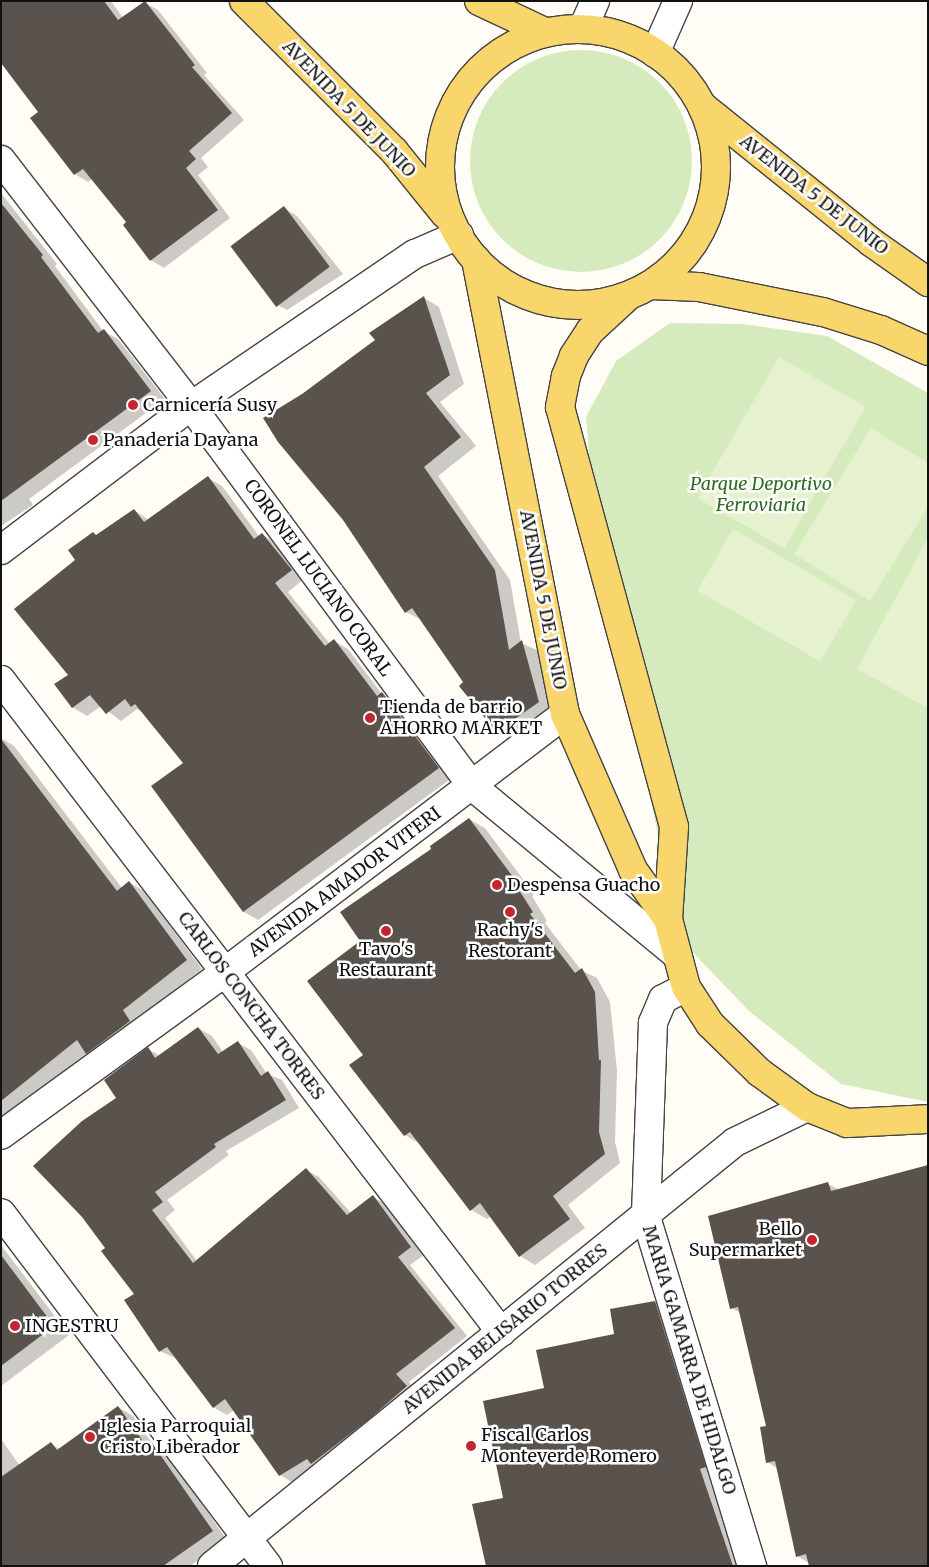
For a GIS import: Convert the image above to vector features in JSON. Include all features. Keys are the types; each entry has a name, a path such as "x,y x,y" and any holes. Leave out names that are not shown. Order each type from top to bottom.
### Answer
{"main road":[{"name":"AVENIDA 5 DE JUNIO","path":"244,1 394,151 455,228 476,260 565,714 633,870 668,919"},
{"path":"490,4 545,32"},
{"path":"455,228 440,182 441,142 454,104 477,72 508,47 545,32 582,28 621,36 656,53 678,73 702,106 714,145 715,185 704,224 683,259 652,285 626,297 587,305 546,302 508,286 476,260"},
{"name":"AVENIDA 5 DE JUNIO","path":"702,106 839,218 928,282"},
{"path":"652,285 699,287 814,310 881,330 928,351"},
{"name":"AVENIDA 5 DE JUNIO","path":"626,297 590,331 574,356 566,376 560,407 674,827 668,919 686,987 710,1024 759,1072 807,1107 846,1122 928,1120"}],"street":[{"path":"582,28 594,1"},
{"path":"656,53 678,1"},
{"name":"CORONEL LUCIANO CORAL","path":"1,160 191,406 472,786 677,955"},
{"path":"1,550 191,406 455,228"},
{"name":"CARLOS CONCHA TORRES","path":"1,680 501,1332"},
{"name":"AVENIDA AMADOR VITERI","path":"1,1135 225,972 565,714"},
{"name":"MARIA GAMARRA DE HIDALGO","path":"686,987 663,999 653,1023 646,1217 752,1566"},
{"name":"AVENIDA BELISARIO TORRES","path":"212,1566 646,1217 735,1142 807,1107"},
{"path":"1,1213 268,1566"}],"green space":[{"path":"581,50 603,52 623,58 651,75 667,91 684,119 690,139 692,161 690,183 684,203 667,231 651,247 623,264 603,270 581,272 559,270 539,264 511,247 495,231 478,203 472,183 470,161 472,139 478,119 495,91 511,75 539,58 559,52"},
{"name":"Parque Deportivo Ferroviaria","path":"670,323 742,324 827,336 928,393 928,1102 841,1084 749,1011 678,937 594,514 586,417 616,361"},
{"path":"779,357 866,407 784,548 698,498"},
{"path":"871,428 928,463 928,507 870,601 794,554"},
{"path":"733,529 856,600 820,661 698,590"},
{"path":"928,538 928,708 857,669"}],"building":[{"path":"1,1 104,1 118,20 145,1 195,65 192,67 232,113 189,151 196,159 186,168 218,210 150,261 123,225 126,222 83,169 74,175 30,118 38,112 1,63"},
{"path":"1,203 43,255 41,257 98,333 104,329 151,391 1,501"},
{"path":"284,206 330,267 276,307 230,246"},
{"path":"424,296 450,375 426,393 461,437 424,467 495,570 509,650 522,640 539,702 496,732 459,686 463,682 412,608 405,613 343,520 278,442 263,418 302,394 375,340 369,333"},
{"path":"208,476 254,539 262,533 292,570 275,583 325,646 334,639 377,696 382,692 439,768 243,912 151,786 183,763 135,704 131,707 125,699 106,714 90,695 72,708 54,684 68,675 14,609 75,560 68,550 93,532 96,535 134,509 144,522"},
{"path":"1,739 117,891 129,881 187,960 123,1010 130,1021 86,1054 77,1040 1,1101"},
{"path":"469,818 519,885 517,887 533,912 530,914 575,973 582,968 595,992 599,1060 601,1060 599,1132 605,1154 553,1196 570,1219 519,1257 480,1203 470,1211 410,1132 404,1136 349,1065 363,1055 307,981 360,941 340,912 431,849 430,846"},
{"path":"198,1027 218,1054 238,1041 261,1076 268,1071 286,1100 214,1144 216,1147 155,1192 163,1202 152,1210 193,1263 306,1168 347,1215 373,1195 411,1247 398,1257 455,1328 396,1374 407,1386 368,1420 311,1464 307,1459 279,1476 225,1399 213,1408 167,1347 159,1352 124,1300 134,1294 101,1251 105,1248 82,1217 33,1166 82,1121 116,1098 104,1080 148,1047 155,1058"},
{"path":"928,1165 928,1566 809,1566 806,1554 796,1557 775,1461 766,1463 760,1427 766,1426 738,1307 730,1309 708,1216 828,1182 831,1191"},
{"path":"1,1255 54,1326 1,1366"},
{"path":"655,1301 706,1467 700,1469 733,1566 486,1566 472,1504 503,1498 483,1401 544,1388 536,1350 614,1334 610,1309"},
{"path":"118,1406 147,1447 152,1443 213,1531 163,1566 1,1566 1,1477 51,1442 57,1450"}],"place":[{"name":"Carnicería Susy","path":"133,405"},
{"name":"Panaderia Dayana","path":"93,440"},
{"name":"Tienda de barrio AHORRO MARKET","path":"370,718"},
{"name":"Despensa Guacho","path":"497,885"},
{"name":"Rachy's Restorant","path":"510,912"},
{"name":"Tavo's Restaurant","path":"386,931"},
{"name":"Bello Supermarket","path":"812,1240"},
{"name":"INGESTRU","path":"15,1326"},
{"name":"Iglesia Parroquial Cristo Liberador","path":"90,1437"},
{"name":"Fiscal Carlos Monteverde Romero","path":"471,1446"}]}
